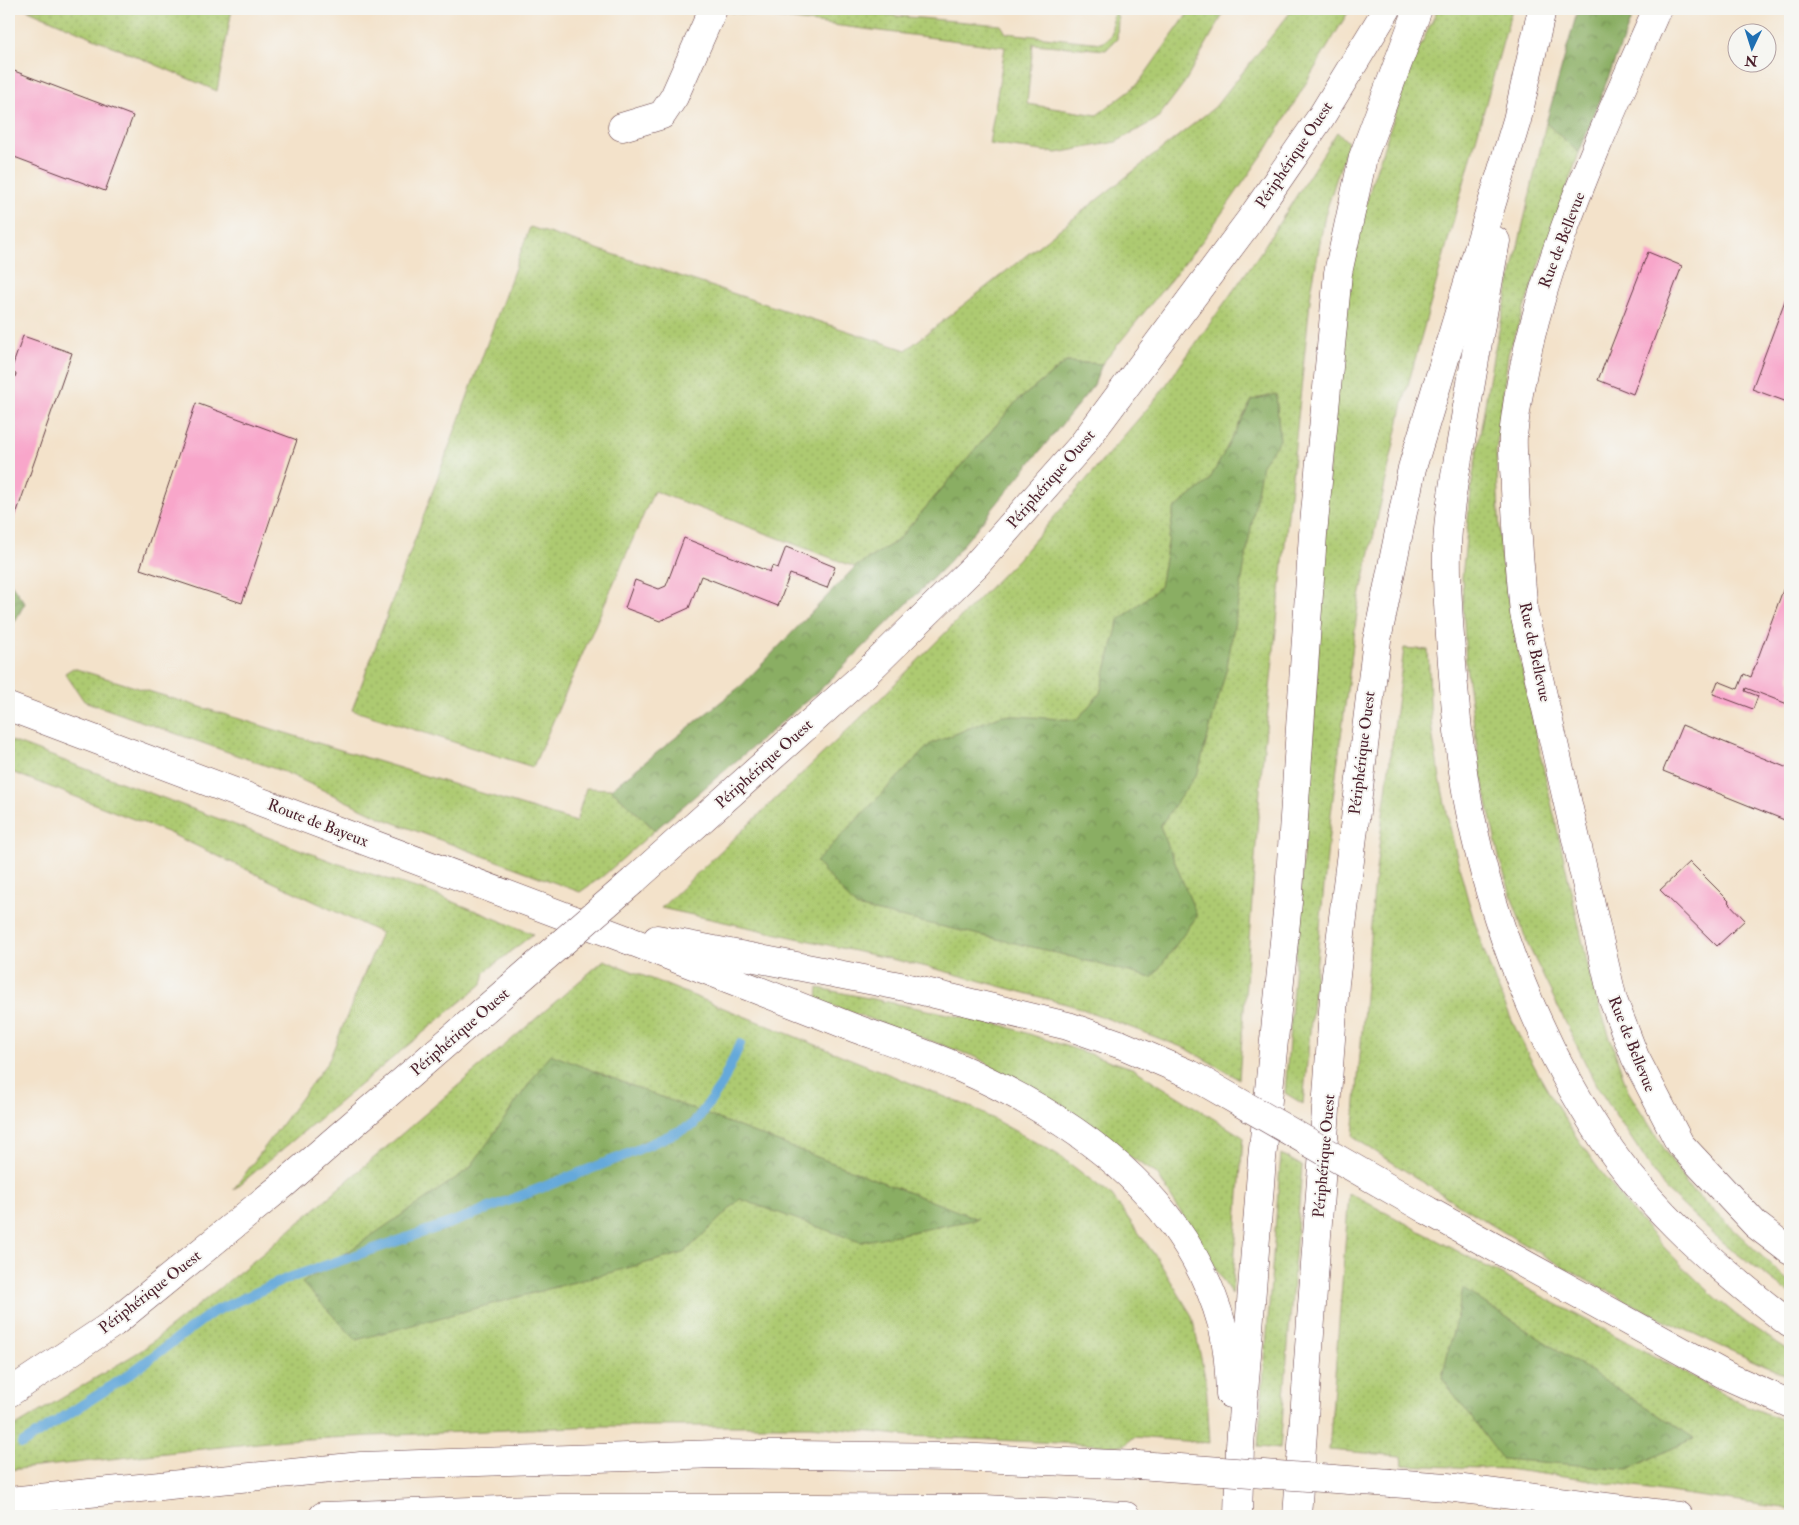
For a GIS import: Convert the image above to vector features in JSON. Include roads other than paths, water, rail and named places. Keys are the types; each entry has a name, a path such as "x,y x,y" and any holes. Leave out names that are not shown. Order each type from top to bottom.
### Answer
{"main road":[{"path":"622,127 662,115 674,97 712,9"},
{"name":"Périphérique Ouest","path":"9,1393 114,1323 283,1185 633,881 865,674 975,566 1082,445 1250,220 1321,117 1387,9"},
{"path":"1238,1516 1240,1446 1262,1158 1289,892 1313,534 1338,273 1363,157 1418,9"},
{"name":"Périphérique Ouest","path":"1297,1516 1335,983 1377,640 1412,468 1516,120 1542,9"},
{"name":"Rue de Bellevue","path":"1657,9 1598,145 1545,282 1524,362 1513,438 1518,555 1523,603 1612,1000 1634,1057 1680,1144 1756,1225 1790,1251"},
{"path":"1516,120 1457,462 1447,548 1456,724 1470,812 1493,899 1523,985 1558,1066 1604,1140 1645,1194 1687,1238 1790,1324"},
{"name":"Route de Bayeux","path":"9,707 628,940 960,1068 1026,1101 1083,1134 1120,1164 1167,1214 1199,1267 1212,1294 1223,1327 1229,1363 1230,1410 1240,1446"},
{"path":"628,940 664,939 914,989 1068,1026 1122,1045 1192,1075 1425,1208 1727,1376 1790,1404"},
{"path":"9,1501 360,1466 717,1454 955,1457 1138,1465 1447,1487 1678,1516"},
{"path":"323,1516 554,1512 985,1510 1126,1516"}],"waterway":[{"path":"22,1444 124,1378 213,1312 286,1279 453,1222 621,1157 693,1125 721,1086 740,1044"}]}
